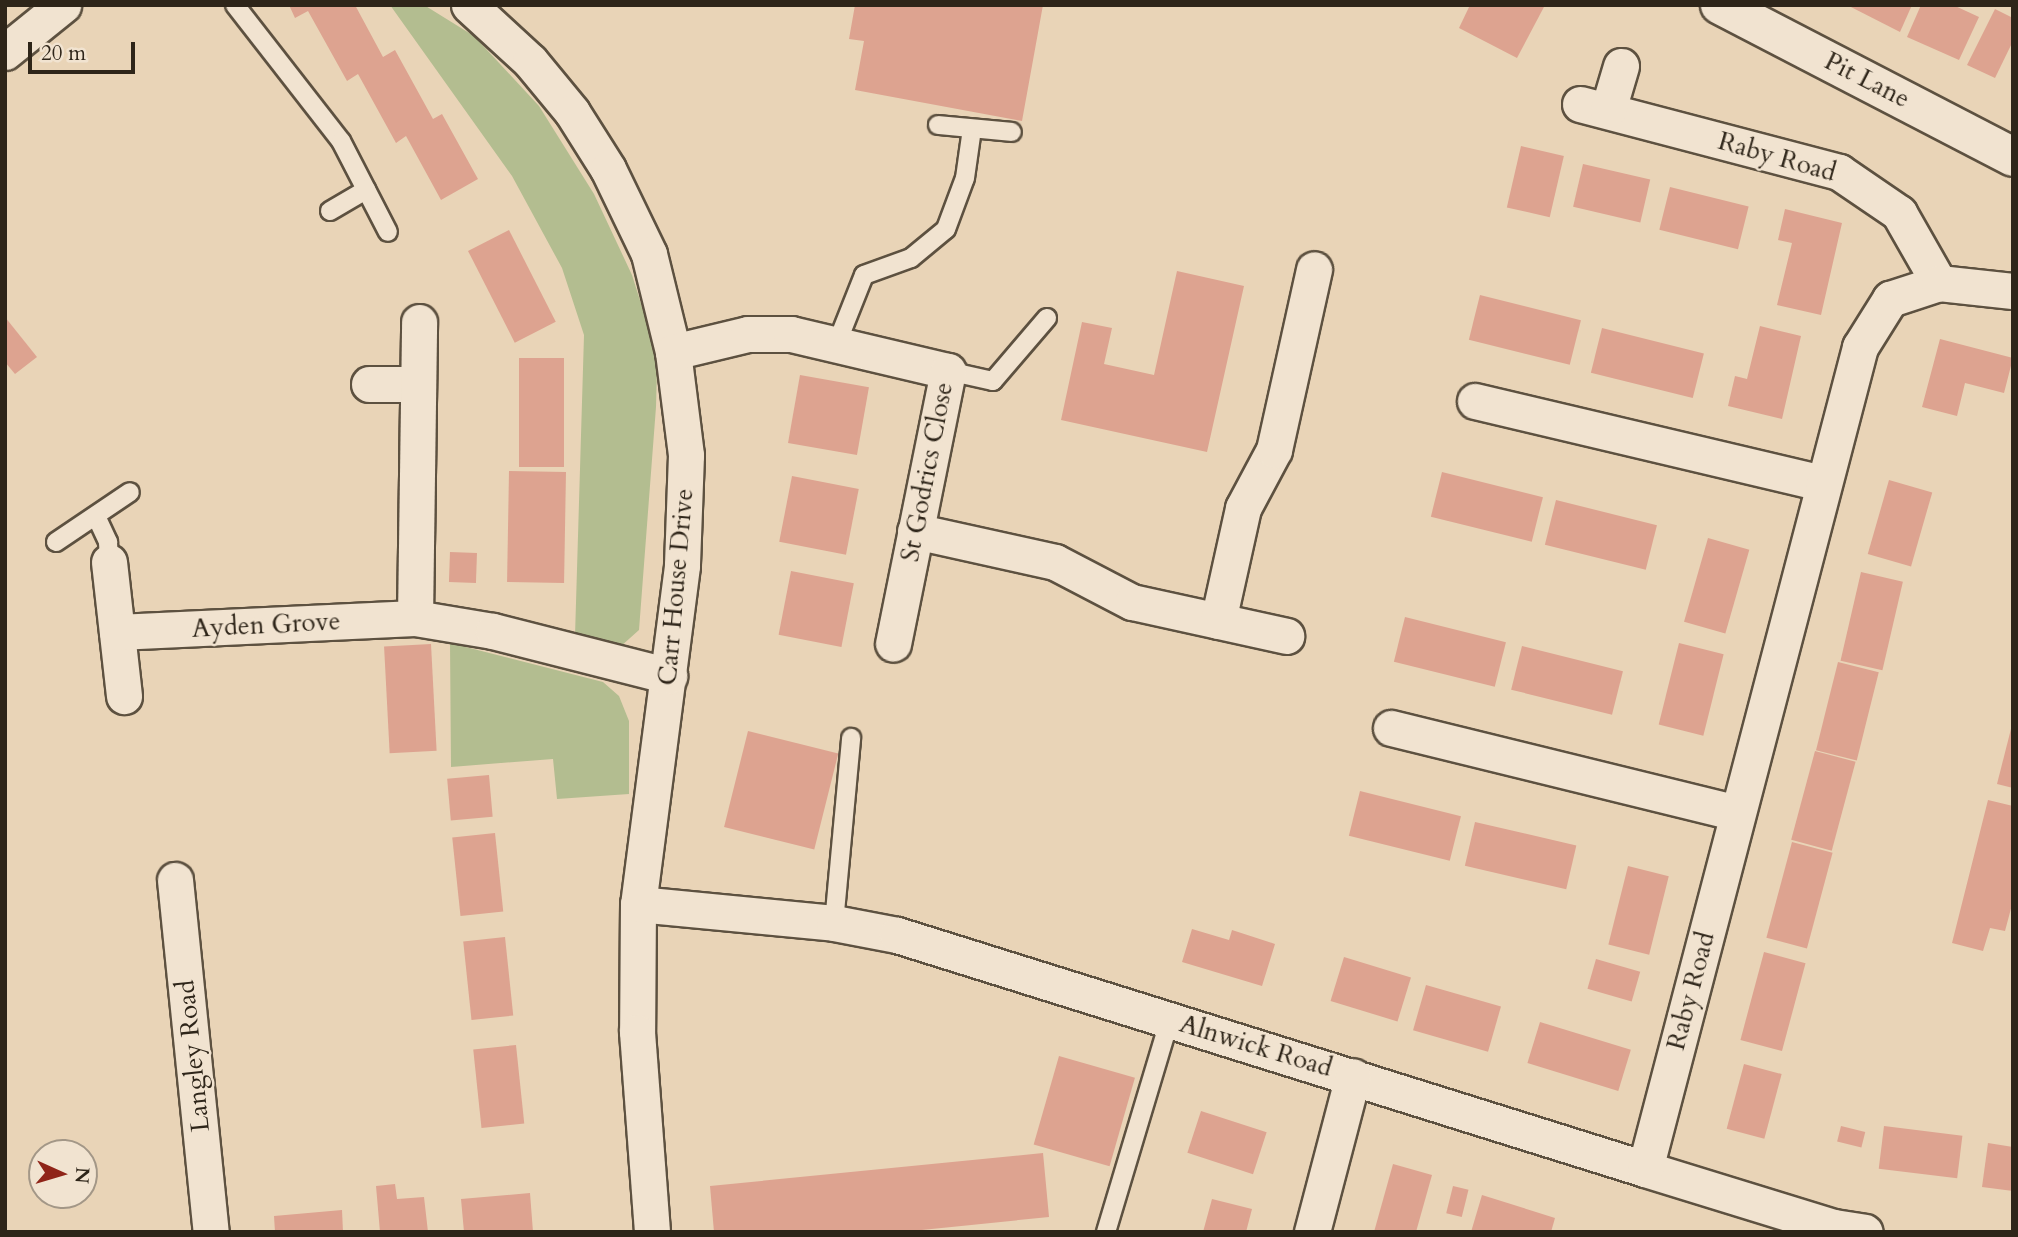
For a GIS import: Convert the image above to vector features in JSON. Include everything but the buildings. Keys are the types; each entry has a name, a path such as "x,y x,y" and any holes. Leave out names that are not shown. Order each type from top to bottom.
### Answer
{"street":[{"name":"Carr House Drive","path":"469,5 499,18 572,112 608,169 649,254 673,352 686,455 682,566 638,904 637,1032 652,1232"},
{"name":"Pit Lane","path":"1720,5 2012,155"},
{"path":"5,52 46,11"},
{"name":"Raby Road","path":"1621,66 1594,107 1839,172 1899,213 1939,283"},
{"path":"1218,621 1243,508 1274,450 1314,269"},
{"name":"Raby Road","path":"1645,1169 1860,347 1890,299 1939,283 2013,291"},
{"path":"415,618 419,322"},
{"name":"St Godrics Close","path":"673,352 748,334 791,334 948,371 893,643"},
{"path":"369,384 418,384"},
{"path":"1475,401 1823,483"},
{"path":"915,531 1055,562 1132,602 1286,636"},
{"path":"109,562 124,696"},
{"name":"Ayden Grove","path":"117,632 415,618 493,631 669,676"},
{"path":"1391,728 1737,813"},
{"name":"Langley Road","path":"175,880 211,1232"},
{"name":"Alnwick Road","path":"638,904 834,923 897,935 1645,1169 1864,1232"},
{"path":"1312,1232 1353,1076"}],"lane":[{"path":"235,5 341,141 388,232"},
{"path":"939,125 1012,132"},
{"path":"837,343 864,275 911,258 946,229 965,178 972,130"},
{"path":"330,211 366,190"},
{"path":"948,371 993,380 1047,318"},
{"path":"56,542 130,492"},
{"path":"96,516 108,542 109,562"},
{"path":"834,923 851,737"},
{"path":"1106,1232 1171,1019"}],"green space":[{"path":"390,5 424,5 474,36 539,106 594,194 632,275 651,335 657,369 656,407 639,630 620,647 575,636 584,335 562,268 512,176"},
{"path":"450,643 603,682 619,696 629,721 629,794 557,799 553,759 451,767"}]}
